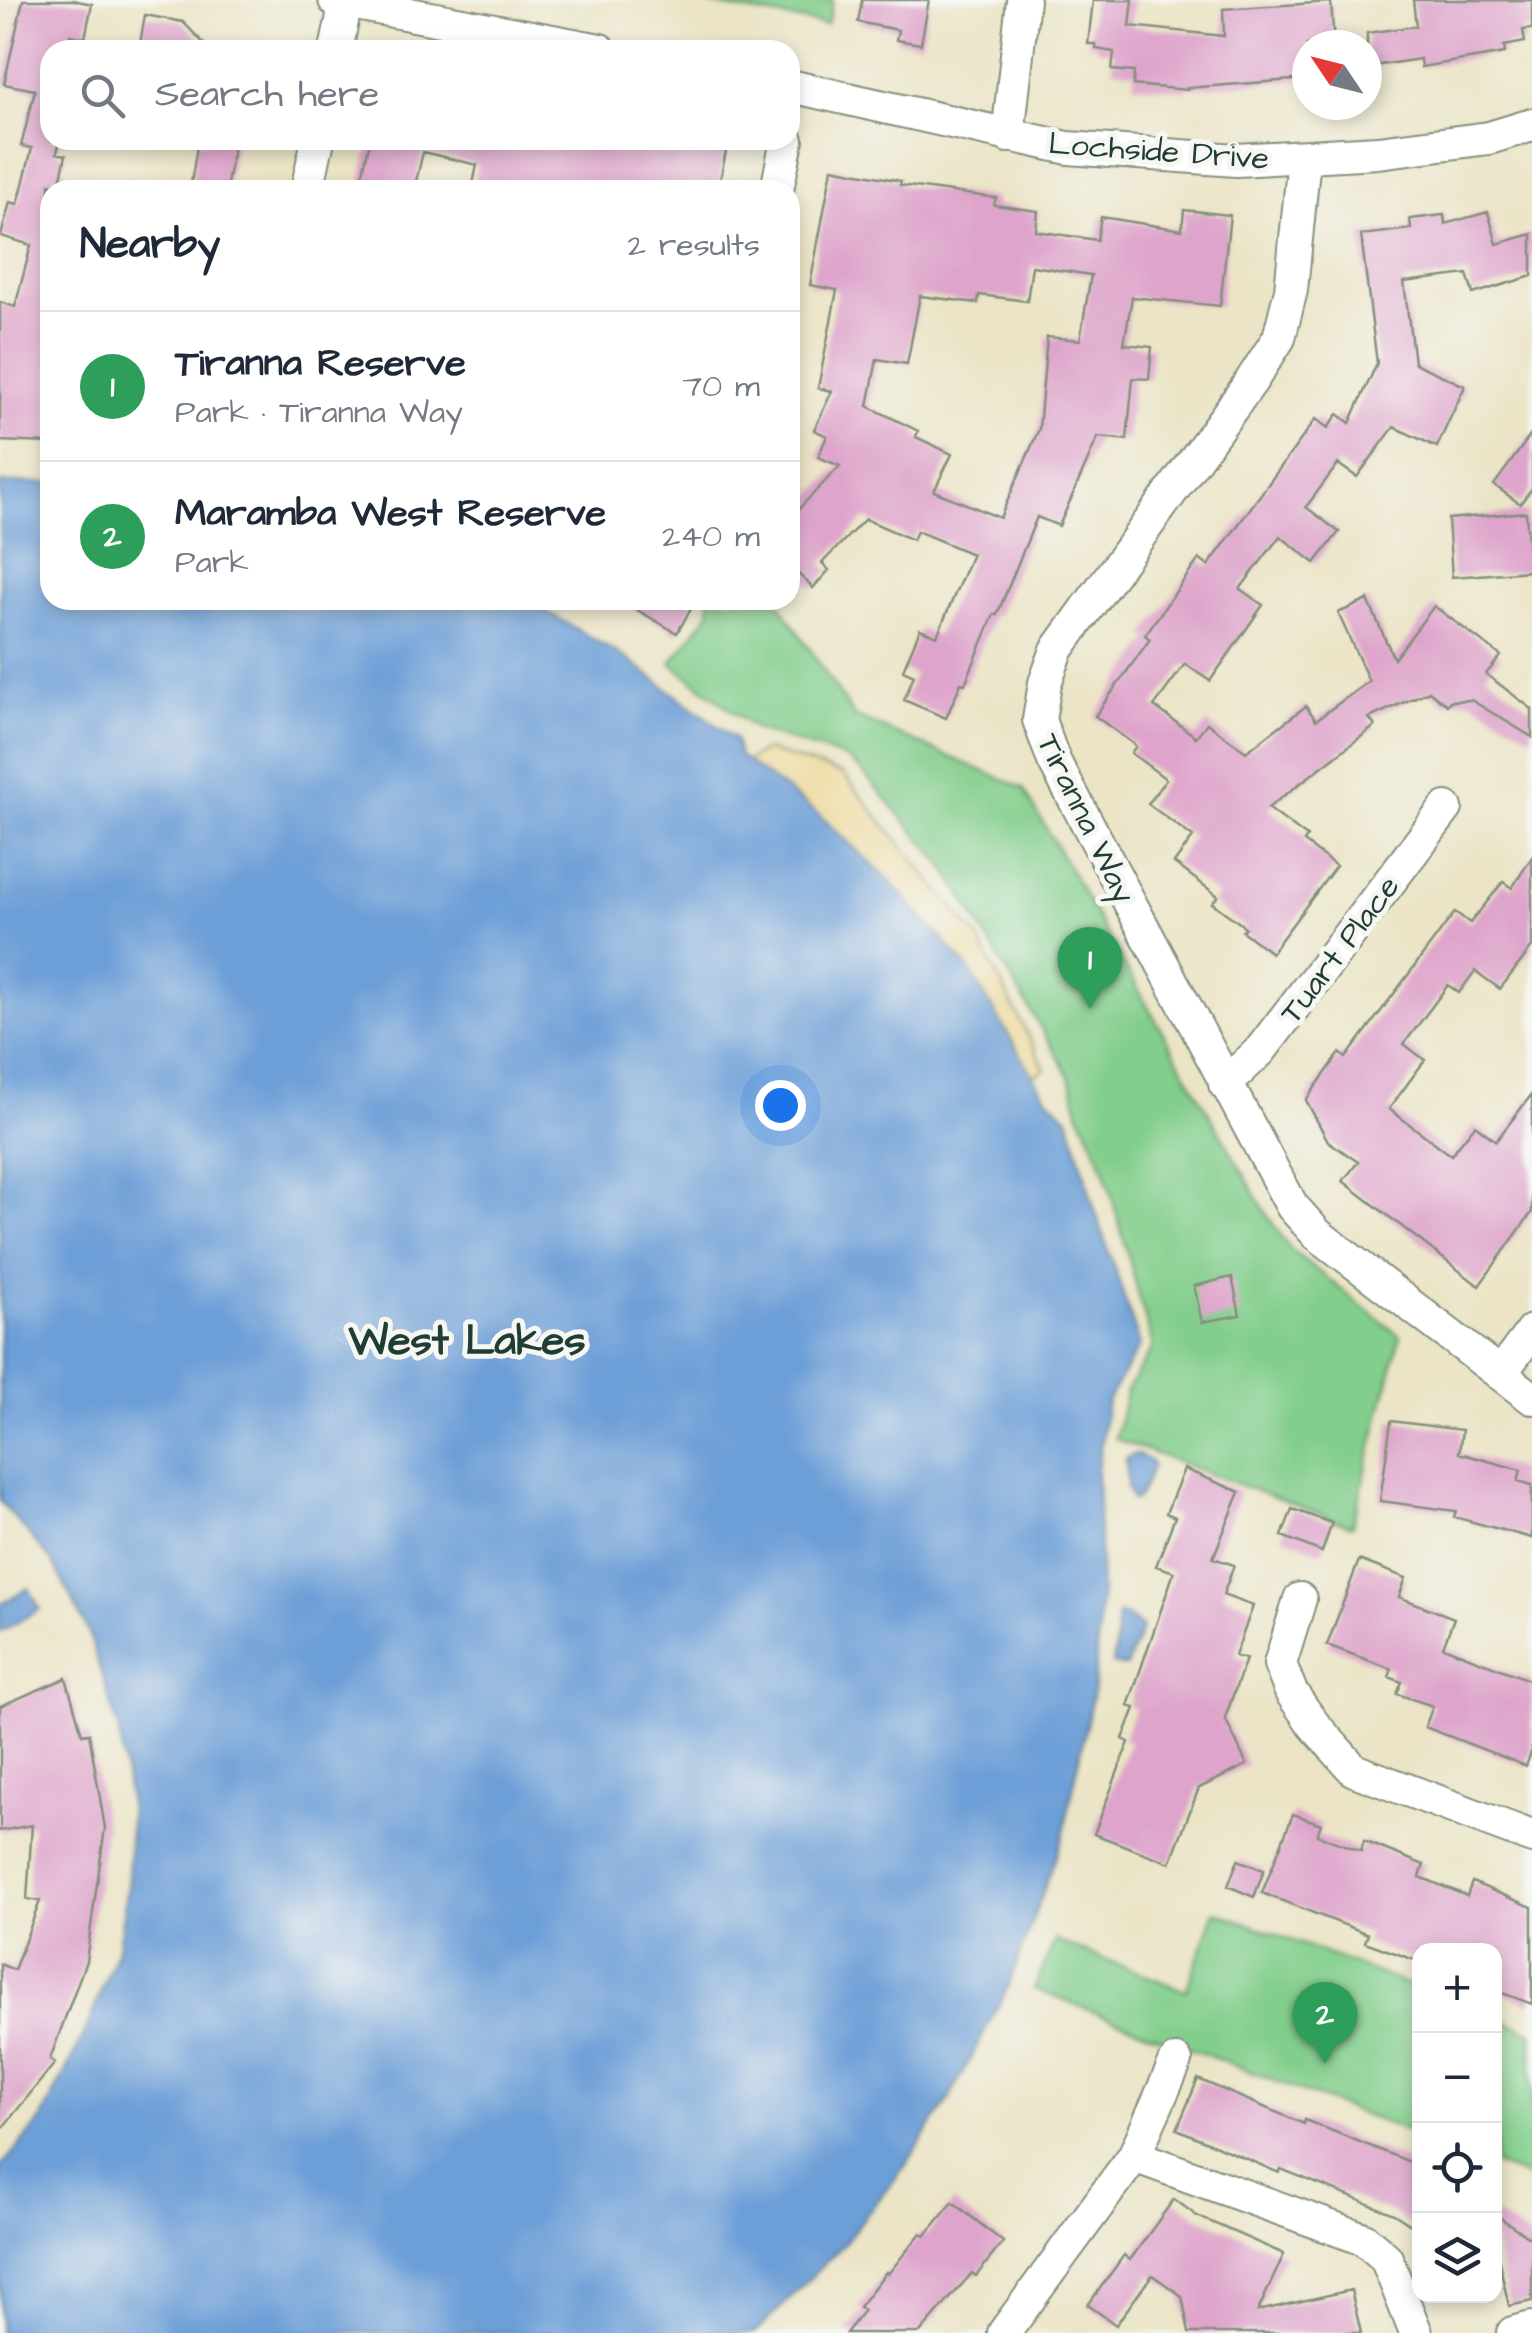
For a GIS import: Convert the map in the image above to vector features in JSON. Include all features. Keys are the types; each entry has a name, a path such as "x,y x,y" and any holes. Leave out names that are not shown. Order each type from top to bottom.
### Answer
{"street":[{"path":"1008,136 1023,0"},
{"path":"337,40 341,1 547,40"},
{"name":"Lochside Drive","path":"800,88 1068,148 1236,160 1304,158 1489,138 1532,125"},
{"path":"309,180 316,150"},
{"path":"779,180 785,150"},
{"name":"Tiranna Way","path":"1304,158 1291,290 1279,338 1057,650 1045,684 1039,720 1054,761 1292,1206 1317,1234 1532,1398"},
{"name":"Tuart Place","path":"1225,1084 1260,1051 1446,808"},
{"path":"1500,1374 1532,1331"},
{"path":"1300,1599 1280,1664 1291,1692 1314,1726 1354,1770 1532,1837"},
{"path":"1004,2333 1134,2156 1176,2061"},
{"path":"1134,2156 1364,2239 1386,2258 1416,2333"},
{"path":"1512,2333 1532,2328"}],"green space":[{"path":"685,0 833,0 827,25"},
{"path":"784,610 854,716 1023,788 1290,1249 1400,1336 1352,1526 1115,1439 1126,1392 1153,1347 1103,1165 1080,1114 1069,1075 944,866 861,770 846,758 756,730 671,663 710,612"},
{"path":"1215,1911 1412,1986 1412,2133 1034,1989 1055,1940 1186,1991"},
{"path":"1502,2020 1532,2032 1532,2179 1502,2168"}],"sand":[{"path":"765,750 843,774 978,938 1045,1069 1032,1077 742,764"}],"water":[{"name":"West Lakes","path":"0,483 40,483 40,610 544,610 626,658 735,739 739,756 816,812 890,881 968,968 1045,1095 1069,1118 1140,1345 1107,1401 1097,1471 1101,1593 1094,1687 1063,1837 1008,1987 949,2099 906,2165 840,2248 755,2333 0,2333 0,2168 41,2120 86,2031 118,1946 128,1879 130,1812 119,1731 88,1631 53,1563 0,1501"},
{"path":"1136,1454 1152,1462 1152,1467 1139,1497 1133,1501 1127,1488 1126,1458"},
{"path":"29,1588 40,1609 0,1632 0,1605"},
{"path":"1123,1614 1142,1627 1126,1667 1113,1664 1118,1615"}],"building":[{"path":"23,0 92,4 85,38 70,35 69,40 40,40 40,150 58,150 66,155 60,180 40,180 40,443 0,441 0,302 15,307 31,245 1,236 10,202 18,204 32,148 21,146 35,90 4,84"},
{"path":"862,0 929,0 921,44 896,40 898,30 858,22"},
{"path":"1093,0 1133,0 1130,26 1224,36 1223,9 1331,2 1333,30 1292,30 1292,80 1187,90 1133,85 1134,72 1112,70 1114,52 1088,44"},
{"path":"1413,0 1532,0 1532,29 1523,30 1525,42 1504,46 1505,53 1421,67 1420,59 1382,65 1382,31 1416,26"},
{"path":"145,15 183,22 200,40 141,40"},
{"path":"196,150 233,150 228,180 192,180"},
{"path":"368,150 726,150 720,180 474,180 477,165 423,152 416,180 361,180"},
{"path":"832,168 901,181 900,185 996,198 994,205 1038,211 1036,231 1097,240 1101,217 1182,230 1184,210 1230,215 1220,306 1132,297 1124,344 1152,347 1149,379 1133,378 1127,440 1098,437 1059,526 1037,517 997,615 994,614 965,684 961,683 946,718 904,700 914,675 903,670 920,629 937,636 972,554 917,531 913,540 865,519 822,563 829,570 813,588 800,576 800,508 840,466 818,457 827,436 814,430 832,391 818,388 837,290 810,285","holes":["1032,266 1091,275 1080,340 1047,337 1039,429 1000,518 934,491 952,454 916,437 918,431 868,406 877,359 907,364 920,296 978,303 979,295 1027,301"]},
{"path":"1488,212 1497,244 1532,234 1532,276 1473,294 1467,274 1404,282 1414,363 1465,386 1437,447 1394,427 1357,477 1338,464 1306,507 1339,532 1315,563 1280,536 1240,589 1263,605 1210,681 1185,664 1154,706 1196,737 1207,723 1246,752 1306,706 1316,720 1369,681 1338,613 1368,600 1394,659 1434,606 1501,656 1486,674 1532,709 1532,737 1471,700 1450,701 1447,705 1429,691 1369,718 1375,726 1268,808 1307,837 1304,842 1336,866 1271,953 1242,931 1245,927 1212,903 1218,896 1174,863 1193,837 1148,804 1166,779 1131,753 1136,746 1095,716 1150,639 1145,635 1199,559 1208,566 1316,419 1328,428 1338,414 1350,423 1377,363 1361,235 1411,229 1410,219 1444,215 1445,224"},
{"path":"1532,433 1532,488 1520,504 1494,485"},
{"path":"1526,512 1530,571 1452,577 1448,519"},
{"path":"637,610 690,610 677,633"},
{"path":"1532,857 1532,947 1500,989 1475,971 1459,993 1448,985 1404,1044 1425,1060 1389,1109 1451,1155 1475,1125 1496,1141 1532,1094 1532,1212 1479,1286 1343,1181 1358,1162 1328,1141 1306,1100 1340,1053 1346,1058 1455,912 1470,923 1503,882 1512,888"},
{"path":"1232,1277 1240,1315 1202,1322 1194,1286"},
{"path":"1391,1421 1462,1430 1459,1453 1521,1470 1518,1481 1532,1485 1532,1538 1454,1517 1456,1511 1380,1501"},
{"path":"1184,1469 1240,1492 1213,1558 1234,1565 1223,1595 1253,1606 1235,1656 1246,1659 1225,1718 1247,1765 1199,1788 1170,1863 1094,1834 1129,1742 1123,1739 1135,1708 1128,1706 1174,1572 1156,1566 1175,1517 1166,1513"},
{"path":"1292,1509 1332,1523 1322,1552 1282,1536"},
{"path":"1359,1560 1406,1578 1399,1597 1454,1618 1443,1647 1532,1681 1532,1750 1526,1766 1425,1727 1433,1706 1397,1694 1402,1682 1389,1677 1392,1669 1327,1645"},
{"path":"66,1678 82,1734 89,1733 105,1828 86,1961 50,2059 55,2063 0,2131 0,1964 14,1970 40,1901 27,1899 32,1825 0,1831 0,1706"},
{"path":"1293,1814 1321,1824 1317,1835 1361,1851 1364,1841 1424,1865 1420,1877 1467,1896 1472,1882 1532,1907 1532,2004 1502,1993 1502,1943 1412,1943 1412,1959 1365,1942 1368,1934 1262,1893"},
{"path":"1238,1860 1264,1870 1254,1897 1228,1886"},
{"path":"1198,2079 1304,2124 1305,2120 1412,2163 1412,2226 1394,2214 1281,2169 1279,2173 1177,2129"},
{"path":"1174,2199 1197,2216 1284,2254 1258,2311 1351,2290 1361,2333 1189,2333 1182,2296 1152,2275 1116,2325 1088,2305 1124,2255 1130,2260"},
{"path":"953,2202 1003,2242 976,2276 972,2273 920,2333 846,2333 864,2310 859,2307 886,2272 921,2233 925,2236"},
{"path":"1502,2219 1532,2239 1532,2301 1509,2306 1502,2275"}],"place":[{"name":"Tiranna Reserve","path":"1090,1009"},
{"name":"Maramba West Reserve","path":"1325,2064"}],"district":[{"name":"West Lakes","path":"467,1339"}]}
